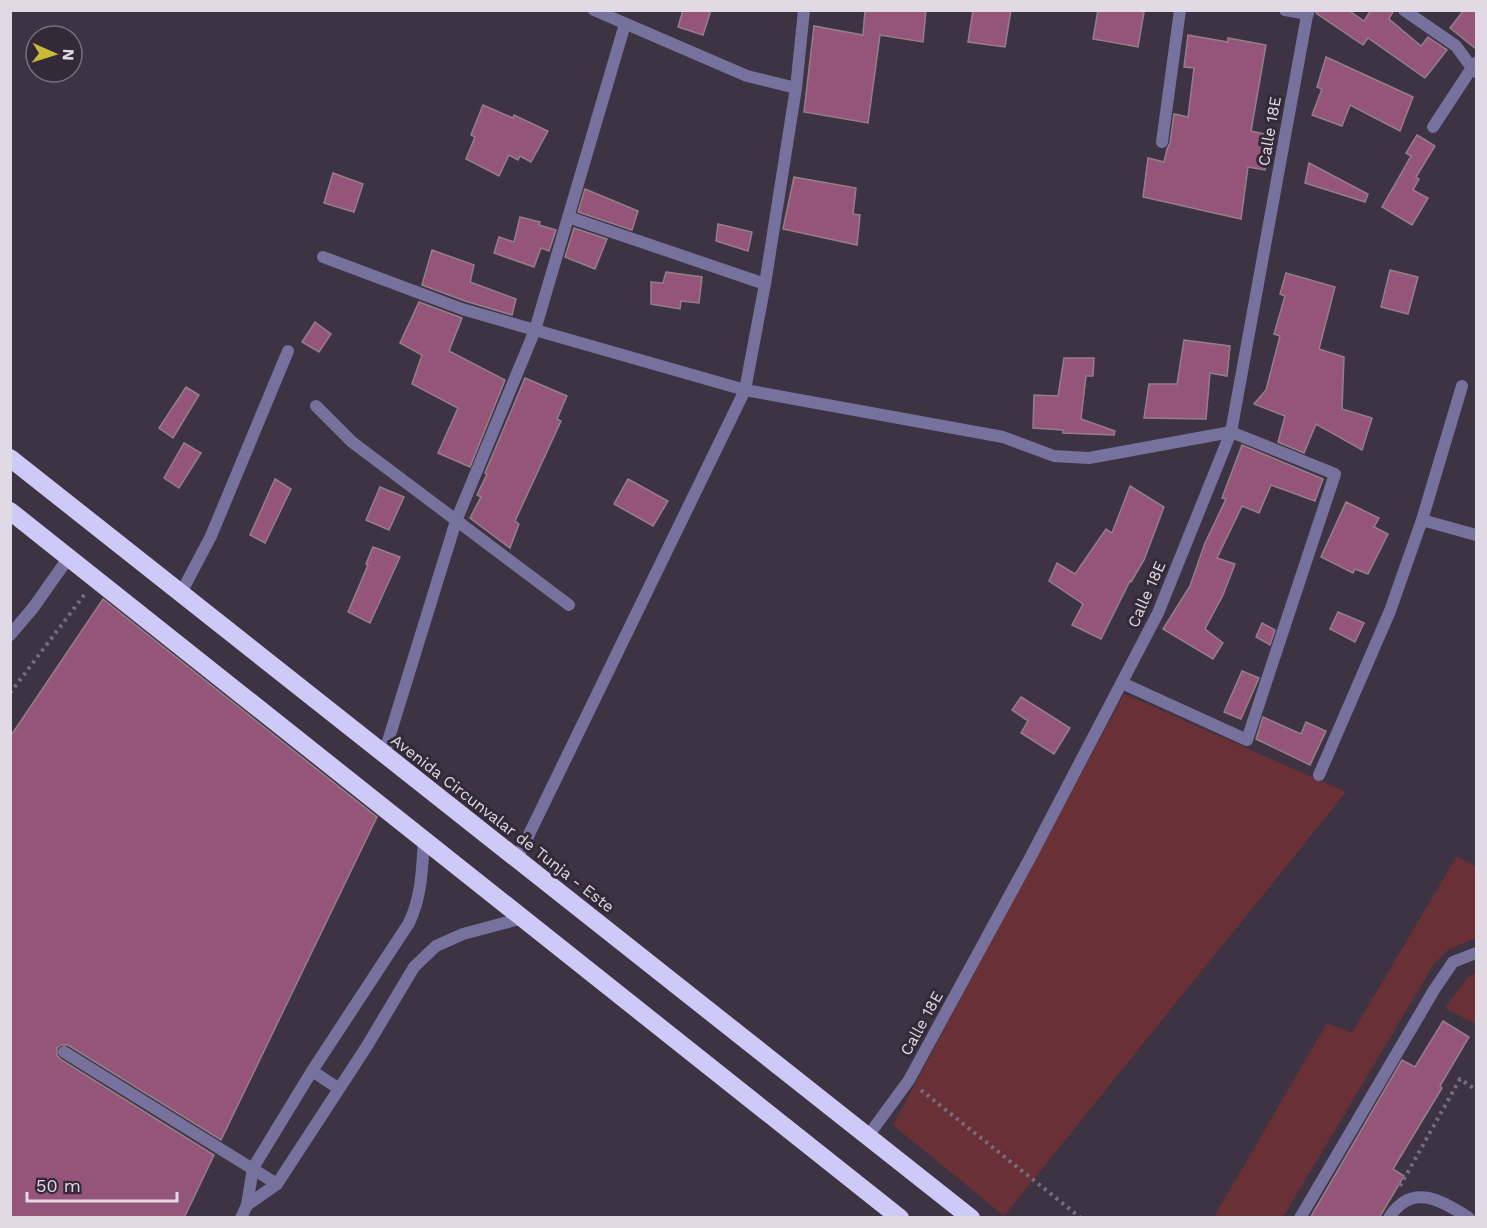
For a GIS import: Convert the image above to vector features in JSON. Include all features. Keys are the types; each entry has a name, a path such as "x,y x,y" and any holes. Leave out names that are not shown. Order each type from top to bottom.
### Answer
{"highway":[{"name":"Avenida Circunvalar de Tunja - Este","path":"10,458 971,1218"},
{"path":"10,511 900,1218"}],"street":[{"path":"594,10 747,76 796,88"},
{"path":"517,859 745,390 765,284 796,88 804,10"},
{"path":"1162,142 1180,10"},
{"path":"1285,10 1308,12"},
{"path":"1404,10 1456,46 1475,67 1433,127"},
{"name":"Calle 18E","path":"868,1136 909,1080 1122,683 1158,613 1231,432 1308,12"},
{"path":"384,754 456,521 535,330 625,24"},
{"path":"568,217 765,284"},
{"path":"323,257 462,309 745,390 1003,437 1054,456 1089,458 1231,432 1335,474 1247,740 1122,683"},
{"path":"181,593 211,536 288,351"},
{"path":"1319,775 1390,611 1422,520 1462,386"},
{"path":"316,406 352,442 569,605"},
{"path":"1422,520 1476,535"},
{"path":"10,635 33,608 69,557"},
{"path":"241,1218 248,1205 253,1168 312,1071 409,923 417,905 424,839"},
{"path":"248,1205 276,1184 414,967 436,946 463,934 524,918"},
{"path":"1300,1218 1434,990 1453,962 1476,953"},
{"path":"64,1052 276,1184"},
{"path":"312,1071 338,1088"},
{"path":"1389,1218 1395,1208 1409,1199 1425,1197 1442,1201 1469,1218"}],"path":[{"path":"10,693 96,579"},
{"path":"1400,1186 1460,1079 1476,1090"},
{"path":"909,1080 1081,1218"}],"shaded area":[{"path":"1124,694 1346,792 1004,1216 893,1125"},
{"path":"1457,856 1476,867 1476,938 1448,950 1434,964 1283,1217 1214,1217 1327,1023 1352,1033"},
{"path":"1476,973 1475,1024 1445,1008 1468,977"}],"building":[{"path":"683,10 711,10 703,35 678,27"},
{"path":"865,10 926,10 923,42 880,35 868,123 804,112 814,26 863,35"},
{"path":"973,10 1011,10 1005,47 968,42"},
{"path":"1098,10 1144,12 1138,47 1093,39"},
{"path":"1316,10 1348,10 1364,21 1371,10 1394,10 1389,19 1421,46 1428,37 1447,50 1425,78 1368,38 1363,45 1316,13"},
{"path":"1464,10 1476,10 1476,49 1450,28"},
{"path":"1188,35 1228,42 1228,38 1266,45 1251,131 1273,136 1265,170 1248,167 1241,219 1143,197 1148,158 1164,162 1170,143 1174,114 1188,117 1194,68 1184,67"},
{"path":"1326,57 1413,97 1400,131 1350,105 1342,126 1312,115 1322,89 1317,87"},
{"path":"483,105 513,118 514,115 548,131 531,162 520,156 518,160 509,155 499,176 466,159 475,137 471,135"},
{"path":"1417,135 1435,146 1416,177 1419,179 1413,190 1428,198 1412,225 1382,207 1411,156 1406,153"},
{"path":"1309,163 1368,194 1365,202 1305,183"},
{"path":"333,173 363,184 354,212 324,203"},
{"path":"794,177 856,188 853,214 860,215 857,245 783,229"},
{"path":"585,189 638,211 632,230 578,212"},
{"path":"520,217 540,222 539,225 556,230 549,251 541,248 534,267 494,253 499,237 514,242"},
{"path":"718,224 752,232 748,251 716,241"},
{"path":"574,228 607,239 595,269 565,257"},
{"path":"432,250 474,265 470,282 516,299 512,315 422,285"},
{"path":"1390,270 1418,277 1408,314 1381,307"},
{"path":"666,272 702,277 699,303 681,301 680,309 651,304 651,282 663,283"},
{"path":"1286,273 1335,287 1319,349 1344,357 1342,409 1372,418 1362,450 1316,424 1304,453 1278,442 1285,416 1254,404 1266,390 1280,336 1274,334 1285,296 1280,294"},
{"path":"419,302 462,318 449,351 505,380 470,467 438,453 458,408 412,384 422,355 400,343"},
{"path":"315,322 331,334 319,352 302,342"},
{"path":"1184,340 1230,346 1227,376 1210,373 1206,419 1144,418 1149,384 1177,384"},
{"path":"1064,358 1094,358 1093,376 1086,376 1081,419 1115,431 1114,435 1063,433 1063,430 1033,428 1034,395 1058,396"},
{"path":"525,378 567,396 557,419 561,421 515,521 519,524 510,548 470,518 481,497 477,495 487,474 485,473"},
{"path":"186,387 199,395 173,438 159,428"},
{"path":"184,443 201,453 179,488 164,478"},
{"path":"1242,445 1323,479 1315,501 1271,485 1259,513 1242,506 1217,558 1235,564 1223,595 1205,629 1223,643 1213,659 1163,629 1190,586 1205,543 1226,499 1222,498"},
{"path":"275,479 291,489 265,543 250,535"},
{"path":"628,479 668,501 653,526 614,504"},
{"path":"1130,486 1164,507 1144,560 1130,581 1101,639 1072,625 1083,604 1049,581 1057,563 1075,574 1106,529 1112,533"},
{"path":"380,487 404,497 389,530 366,520"},
{"path":"1346,502 1379,518 1374,527 1388,534 1368,574 1355,569 1353,573 1321,557"},
{"path":"373,547 400,557 370,623 348,612"},
{"path":"103,599 377,817 221,1140 68,1045 61,1045 57,1048 57,1055 60,1059 214,1155 184,1218 10,1218 10,737"},
{"path":"1338,612 1364,623 1355,642 1330,629"},
{"path":"1262,623 1275,630 1270,645 1256,637"},
{"path":"1242,671 1259,678 1241,719 1224,712"},
{"path":"1021,697 1070,728 1054,754 1021,733 1028,721 1012,710"},
{"path":"1263,717 1301,734 1306,722 1326,731 1310,765 1256,739"},
{"path":"1443,1021 1469,1037 1440,1086 1442,1088 1393,1169 1404,1176 1379,1218 1310,1218 1402,1060 1415,1067"}]}
